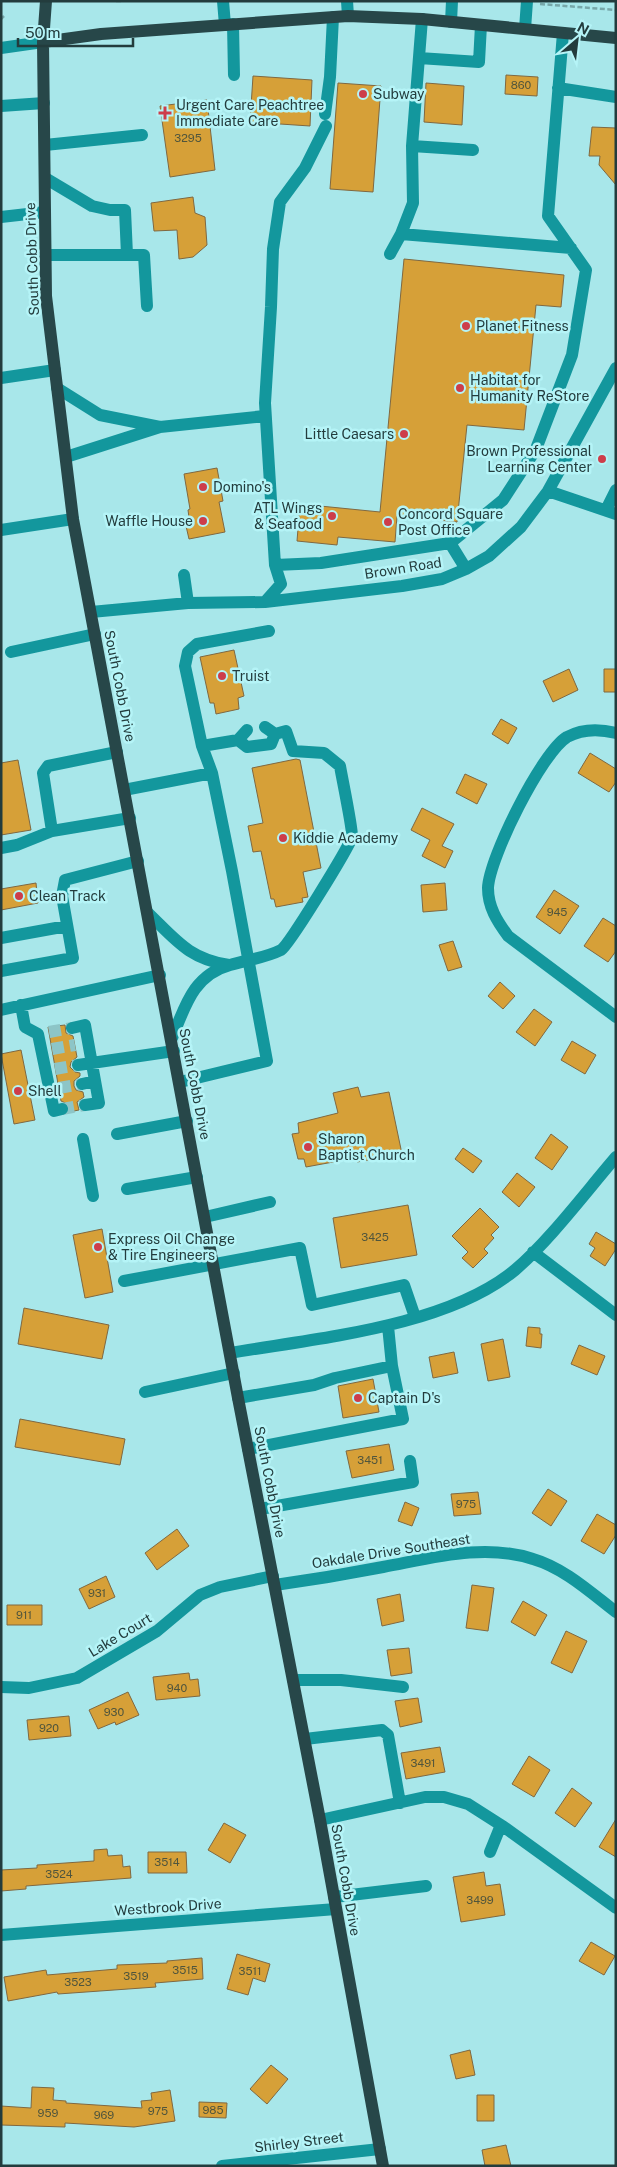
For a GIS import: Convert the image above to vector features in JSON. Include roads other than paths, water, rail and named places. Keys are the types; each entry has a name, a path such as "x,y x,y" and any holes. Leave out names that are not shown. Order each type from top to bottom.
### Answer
{"main road":[{"name":"South Cobb Drive","path":"46,1 43,42 46,296 73,519 172,1038 238,1398 320,1820 383,2166"},
{"path":"43,42 102,34 348,16 422,19 616,38"}],"street":[{"path":"223,1 229,24 234,75"},
{"path":"347,1 348,16"},
{"path":"452,1 452,22"},
{"path":"525,29 527,2"},
{"path":"265,602 281,584 275,565 265,416 272,249 280,202 305,168 326,120 333,17"},
{"path":"390,254 402,234 413,203 412,146 422,19"},
{"path":"419,58 478,62 481,25"},
{"path":"275,565 321,563 450,543 504,500 536,448 572,355 586,270 548,216 563,33"},
{"path":"1,48 43,42"},
{"path":"558,88 616,97"},
{"path":"1,106 44,103"},
{"path":"45,145 142,135"},
{"path":"412,146 473,150"},
{"path":"45,178 92,206 110,210 126,210 127,255"},
{"path":"1,217 45,212"},
{"path":"402,234 571,248"},
{"path":"46,255 144,255 147,306"},
{"name":"Brown Road","path":"91,612 188,603 265,602 402,586 442,579 466,569 489,556 506,543 521,527 548,491 616,368"},
{"path":"1,378 55,370"},
{"path":"58,388 100,415 160,428"},
{"path":"66,457 160,428 265,416"},
{"path":"548,491 611,512 616,490"},
{"path":"1,530 73,519"},
{"path":"450,543 466,569"},
{"path":"184,576 188,603"},
{"path":"180,1082 267,1061 212,773 202,746 185,666 188,652 197,644 269,631"},
{"path":"11,652 95,634"},
{"path":"202,746 238,740 247,730"},
{"path":"616,733 600,730 577,734 568,737 550,754 509,828 491,872 488,887 490,907 508,936 616,1017"},
{"path":"172,1038 196,986 207,976 229,965 249,961 283,949 324,888 352,836 340,766 324,753 293,750 275,731 271,744 247,747 238,740"},
{"path":"52,831 43,773 48,766 117,752"},
{"path":"124,790 212,773"},
{"path":"1,848 17,845 52,831 130,818"},
{"path":"1,971 73,958 62,896 65,880 138,861"},
{"path":"148,913 193,955 229,965"},
{"path":"1,938 67,926"},
{"path":"1,1010 160,975"},
{"path":"21,1005 25,1027 44,1033 54,1089 54,1111 62,1109"},
{"path":"72,1028 85,1025 99,1103 85,1105"},
{"path":"75,1045 88,1043"},
{"path":"78,1065 174,1052"},
{"path":"82,1084 95,1081"},
{"path":"117,1134 187,1121"},
{"path":"83,1139 93,1196"},
{"path":"230,1353 388,1326 447,1307 494,1285 533,1252 616,1157"},
{"path":"128,1189 197,1177"},
{"path":"205,1217 270,1202"},
{"path":"124,1281 300,1248 312,1305 404,1284 415,1317"},
{"path":"533,1252 616,1314"},
{"path":"248,1449 403,1419 392,1366 388,1326"},
{"path":"238,1398 314,1385 335,1378 392,1366"},
{"path":"145,1392 234,1373"},
{"path":"260,1509 413,1482 410,1461"},
{"name":"Oakdale Drive Southeast","path":"274,1580 322,1578 452,1554 474,1552 511,1553 549,1565 616,1612"},
{"name":"Lake Court","path":"1,1687 29,1688 77,1678 157,1632 200,1595 220,1587 274,1580"},
{"path":"293,1680 341,1680 403,1687"},
{"path":"304,1739 382,1730 388,1735 400,1803"},
{"path":"320,1820 425,1798 444,1797 468,1804 501,1825 616,1908"},
{"path":"490,1852 501,1825"},
{"name":"Westbrook Drive","path":"1,1935 335,1903 426,1886"},
{"name":"Shirley Street","path":"222,2166 380,2149"}],"tunnel":[{"path":"49,1032 72,1028"},
{"path":"52,1049 75,1045"},
{"path":"55,1069 78,1065"},
{"path":"59,1088 82,1084"},
{"path":"62,1109 85,1105"}],"place":[{"name":"Subway","path":"363,94"},
{"name":"Urgent Care Peachtree Immediate Care","path":"165,113"},
{"name":"Planet Fitness","path":"466,326"},
{"name":"Habitat for Humanity ReStore","path":"460,388"},
{"name":"Little Caesars","path":"404,434"},
{"name":"Brown Professional Learning Center","path":"602,459"},
{"name":"Domino's","path":"203,487"},
{"name":"ATL Wings & Seafood","path":"332,516"},
{"name":"Waffle House","path":"203,521"},
{"name":"Concord Square Post Office","path":"388,522"},
{"name":"Truist","path":"222,676"},
{"name":"Kiddie Academy","path":"283,838"},
{"name":"Clean Track","path":"19,896"},
{"name":"Shell","path":"18,1091"},
{"name":"Sharon Baptist Church","path":"308,1147"},
{"name":"Express Oil Change & Tire Engineers","path":"98,1247"},
{"name":"Captain D's","path":"358,1398"}]}
